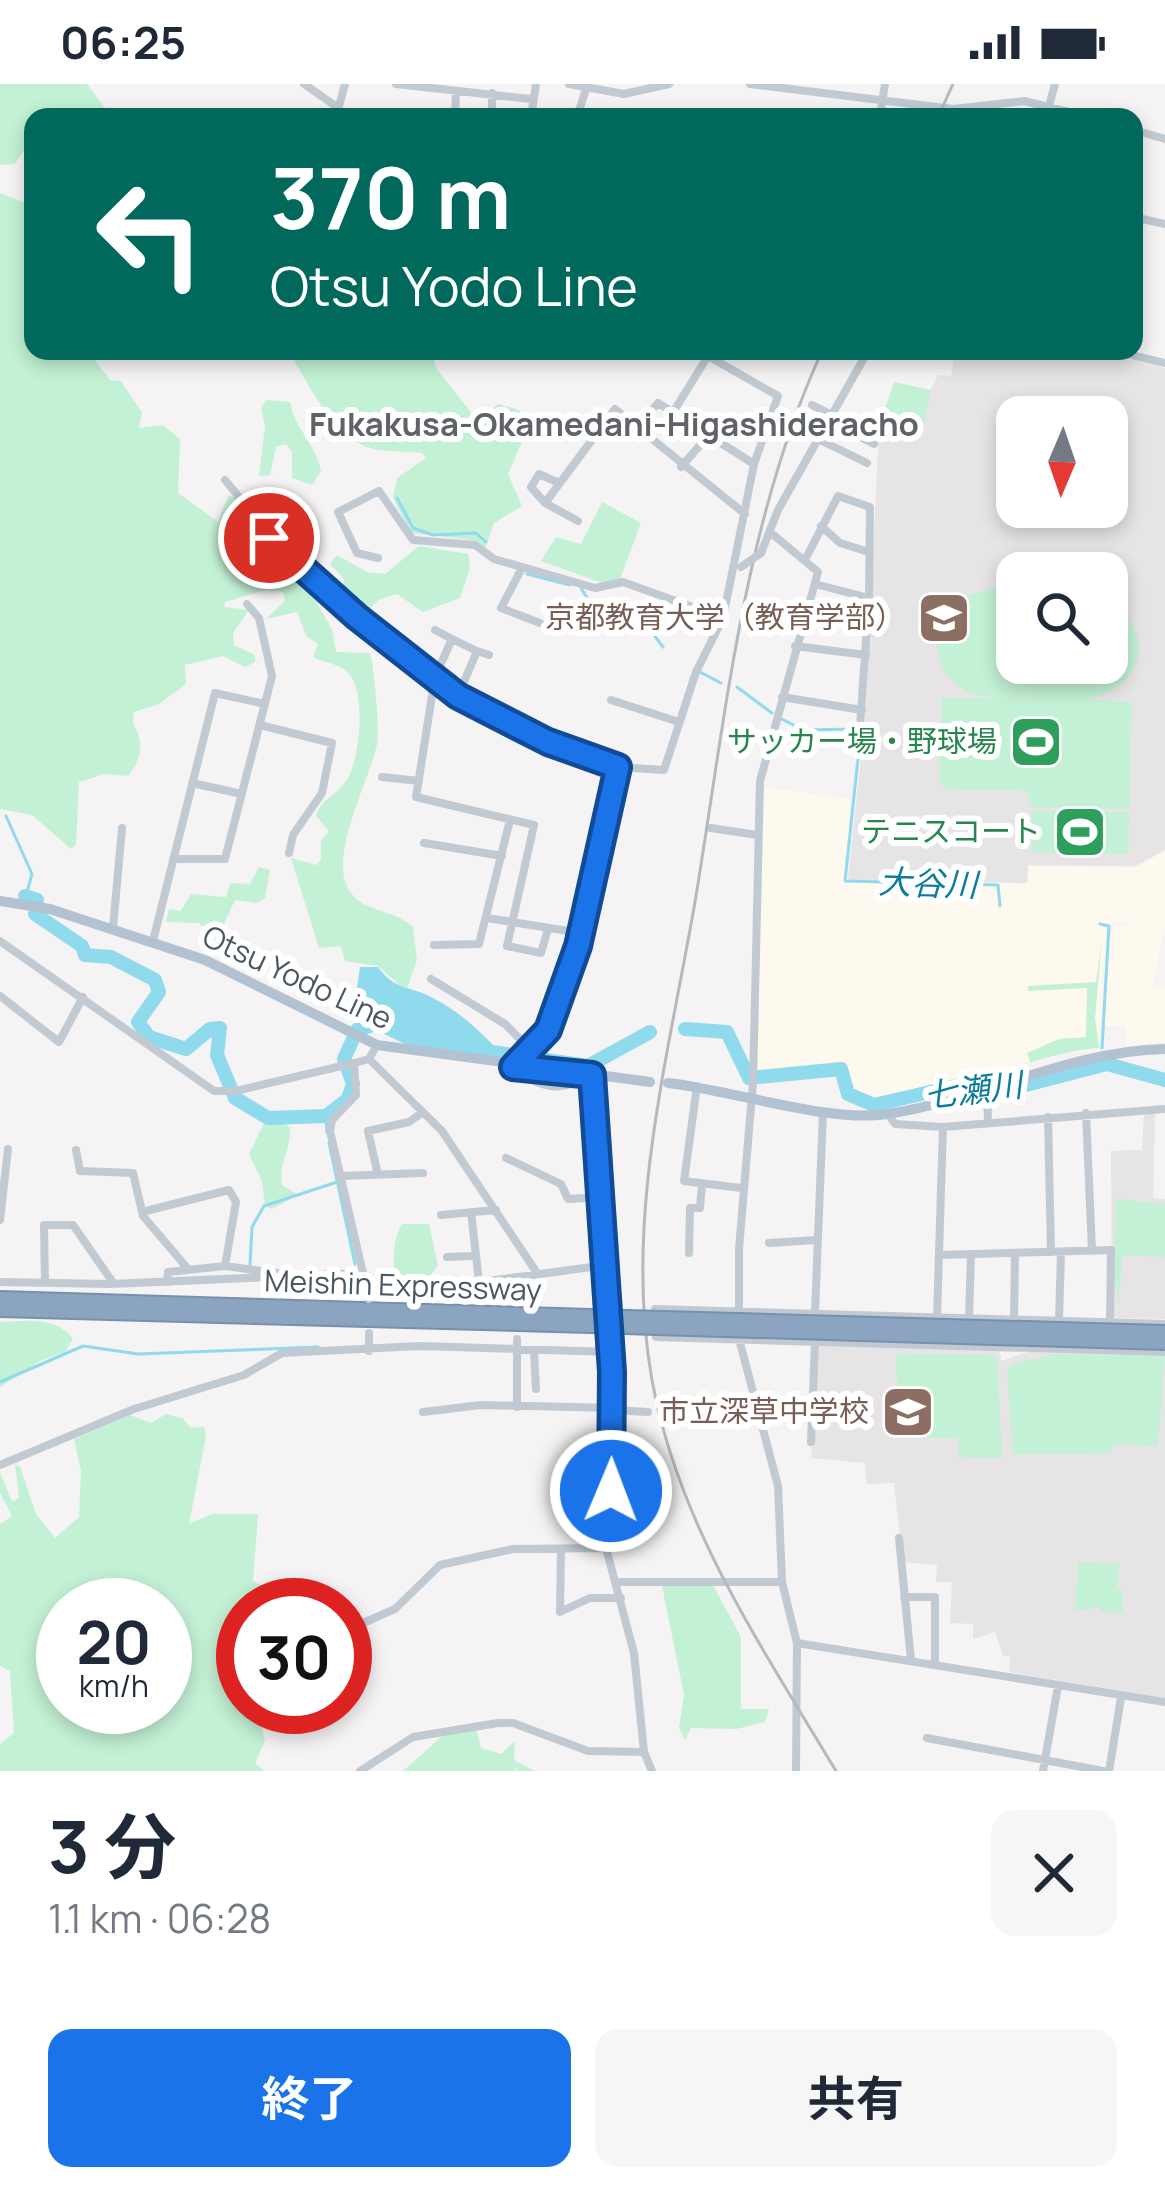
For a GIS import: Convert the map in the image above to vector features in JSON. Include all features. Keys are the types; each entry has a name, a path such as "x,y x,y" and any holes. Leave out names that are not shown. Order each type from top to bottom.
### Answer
{"highway":[{"name":"Meishin Expressway","path":"0,1298 1165,1347"},
{"name":"Meishin Expressway","path":"0,1310 1165,1328"}],"main road":[{"name":"Otsu Yodo Line","path":"0,901 113,928 216,964 377,1046 515,1062 530,1070 650,1082"},
{"path":"668,1083 753,1085 824,1110 888,1114 982,1091 1066,1062 1165,1049"}],"street":[{"path":"304,84 331,108"},
{"path":"396,84 531,99"},
{"path":"531,108 536,84"},
{"path":"569,84 624,94 669,84"},
{"path":"750,84 923,108"},
{"path":"882,108 884,84"},
{"path":"1049,106 1055,84"},
{"path":"580,108 586,89"},
{"path":"456,108 457,91"},
{"path":"492,92 492,108"},
{"path":"980,108 1013,101 1056,108"},
{"path":"672,414 706,360"},
{"path":"225,481 288,556 458,696 548,742 618,767 664,770 738,568 754,464 778,396 720,360"},
{"path":"738,568 761,553 863,360"},
{"path":"638,426 658,403 754,464"},
{"path":"812,405 874,443"},
{"path":"545,503 615,409 681,467 745,514"},
{"path":"681,467 708,436"},
{"path":"818,440 867,463"},
{"path":"557,482 539,474 531,488 545,503 578,521"},
{"path":"378,557 357,553 338,512 380,491 413,540 475,545 521,571 577,586 596,588 623,582 722,618"},
{"path":"806,558 838,496 870,507 860,726"},
{"path":"821,526 840,543 869,552"},
{"path":"770,532 818,567 760,782 753,1085 741,1188 738,1310 739,1339 778,1486 782,1582 797,1643 796,1771"},
{"path":"521,571 501,608 540,623"},
{"path":"815,584 868,598"},
{"path":"173,859 225,859 273,663 259,618 247,604"},
{"path":"435,630 489,655"},
{"path":"452,639 435,677 416,797 534,826 507,946 542,952 548,929"},
{"path":"795,646 866,655"},
{"path":"458,696 477,651"},
{"path":"154,941 215,693 265,704"},
{"path":"782,697 862,710"},
{"path":"610,700 679,722"},
{"path":"260,724 332,742 322,793 293,835 289,853"},
{"path":"515,1062 548,1030 580,933 618,767"},
{"path":"382,777 419,781"},
{"path":"192,783 242,794"},
{"path":"434,945 479,944 510,820"},
{"path":"113,928 122,828"},
{"path":"711,828 758,835"},
{"path":"424,843 502,856"},
{"path":"488,918 580,933"},
{"path":"1,944 83,997 205,1087 234,1091 369,1058 377,1046"},
{"path":"431,979 485,1010 529,1048"},
{"path":"0,996 59,1042 83,997"},
{"path":"369,1058 442,1130 537,1273"},
{"path":"348,1063 356,1095 332,1120 330,1131 345,1211 369,1295 440,1294 479,1282 606,1264"},
{"path":"592,1075 613,1409 606,1548 634,1654 644,1752 652,1771"},
{"path":"697,1087 684,1181 741,1188"},
{"path":"982,1091 988,1123"},
{"path":"888,1114 895,1124 943,1127 1165,1109"},
{"path":"815,1313 824,1110"},
{"path":"378,1175 368,1131 409,1123 423,1112"},
{"path":"1087,1113 1092,1251"},
{"path":"1048,1117 1059,1322"},
{"path":"937,1317 943,1127"},
{"path":"0,1220 8,1149"},
{"path":"76,1150 80,1171 133,1173 142,1212 188,1269"},
{"path":"506,1158 561,1184 568,1199 602,1197"},
{"path":"341,1176 423,1173"},
{"path":"689,1253 690,1208 700,1208 702,1184"},
{"path":"142,1212 229,1190 236,1202 225,1266"},
{"path":"441,1215 496,1210"},
{"path":"471,1212 472,1256 479,1282"},
{"path":"45,1283 44,1226 73,1225 114,1284"},
{"path":"769,1243 816,1240"},
{"path":"939,1255 1111,1250 1109,1323"},
{"path":"1014,1320 1015,1253"},
{"path":"968,1319 971,1254"},
{"path":"447,1257 472,1256"},
{"path":"167,1282 168,1272 225,1266 291,1277"},
{"path":"0,1282 114,1284 362,1273"},
{"path":"519,1279 519,1298"},
{"path":"655,1309 1165,1328"},
{"path":"369,1334 369,1351"},
{"path":"656,1337 1165,1347"},
{"path":"811,1442 814,1342"},
{"path":"0,1465 134,1408 244,1375 282,1353 517,1344 534,1351 610,1352"},
{"path":"517,1344 517,1407"},
{"path":"534,1351 536,1389"},
{"path":"423,1412 517,1407 648,1412"},
{"path":"898,1538 911,1660"},
{"path":"372,1619 395,1609 440,1565 510,1549 606,1548"},
{"path":"561,1549 560,1612 590,1598 620,1598"},
{"path":"617,1582 782,1582"},
{"path":"904,1597 935,1597 935,1663"},
{"path":"797,1643 1165,1702"},
{"path":"1042,1771 1058,1686"},
{"path":"927,1738 1106,1771 1121,1698"},
{"path":"361,1771 413,1737 498,1723 513,1723 588,1750 644,1752"}],"shaded area":[{"name":"京都教育大学（教育学部）","path":"954,360 1132,360 1165,368 1165,850 1135,866 1028,865 1027,883 848,880 866,709 879,426 923,428 928,395 938,375 951,376"},
{"path":"763,787 850,799 847,881 1028,884 1029,867 1135,868 1165,851 1165,925 1153,988 1165,989 1165,1042 1126,1046 1126,1027 1102,1026 1112,925 1139,925 1113,922 1107,927 1100,1049 1066,1051 978,1082 880,1103 849,1092 842,1068 801,1067 756,1078"},
{"path":"1155,1113 1153,1198 1165,1199 1165,1319 1117,1318 1112,1315 1111,1151 1142,1150 1144,1114"},
{"path":"818,1345 1000,1350 1001,1361 1031,1351 1165,1355 1165,1698 1009,1672 1010,1657 1003,1656 995,1632 973,1639 973,1624 950,1623 952,1582 936,1582 937,1565 903,1562 894,1483 867,1484 865,1463 811,1458"}],"green space":[{"path":"0,84 87,84 105,108 24,108 24,150 15,164 0,165"},
{"path":"0,193 24,202 24,360 95,360 110,380 121,381 142,413 139,428 163,425 180,439 178,493 218,522 228,496 237,497 278,553 313,582 311,586 290,574 316,601 332,629 336,652 370,653 377,744 346,841 344,879 357,899 413,927 417,960 406,991 378,966 345,961 341,946 319,948 291,858 316,865 321,860 321,840 329,831 316,816 351,771 360,715 352,678 338,666 313,657 318,644 307,637 297,612 266,619 285,601 283,592 265,590 225,602 224,607 249,610 233,633 234,645 255,655 255,662 245,667 223,656 185,665 186,684 159,704 134,712 140,744 136,763 128,776 104,774 79,782 76,845 71,849 32,815 0,809"},
{"path":"294,360 434,360 473,415 482,417 498,404 519,410 527,430 508,474 522,506 494,523 485,549 472,540 411,533 393,498 397,478 426,458 422,453 359,444 324,409"},
{"path":"894,382 931,390 923,428 879,426"},
{"path":"266,400 290,402 321,471 312,485 292,478 292,452 286,444 276,447 270,475 259,476 265,426 261,408"},
{"path":"602,502 641,523 620,579 602,583 541,561 556,537 581,544"},
{"path":"419,546 468,554 470,568 460,598 423,612 397,594 378,600 365,614 356,613 340,589 345,580 330,564 337,555 367,572 385,574"},
{"name":"サッカー場・野球場","path":"996,588 996,684 1120,684 1090,700 1132,702 1129,809 1032,807 1027,791 947,789 940,782 942,698 1037,699 971,693 948,676 941,664 938,638 948,612 962,598"},
{"name":"サッカー場・野球場","path":"1128,616 1138,643 1128,675"},
{"name":"テニスコート","path":"1032,811 1129,812 1128,854 1032,852"},
{"path":"259,867 270,870 265,898 257,903 235,900 219,935 198,923 166,922 169,909 181,911 191,894 226,897 230,883 250,884"},
{"path":"1102,940 1095,1018 1099,1048 1009,1069 1030,1062 1027,1053 1059,1039 1086,1037 1087,988 1028,991 1028,986 1096,982"},
{"path":"281,1120 290,1128 282,1185 298,1195 272,1209 265,1206 262,1181 249,1154 265,1121"},
{"path":"1116,1199 1165,1204 1165,1257 1122,1255 1119,1303 1114,1279"},
{"path":"402,1224 429,1224 438,1266 426,1281 402,1288 394,1257"},
{"path":"0,1322 50,1323 73,1339 65,1352 40,1361 0,1387"},
{"path":"896,1353 997,1355 1002,1458 959,1457 958,1438 899,1437"},
{"path":"1056,1354 1165,1356 1158,1446 1115,1444 1109,1453 1013,1454 1007,1371 1011,1365"},
{"path":"166,1414 182,1418 191,1428 204,1427 189,1524 212,1514 258,1514 253,1578 216,1578 216,1734 263,1734 255,1763 265,1771 0,1771 0,1744 14,1733 10,1671 0,1666 0,1524 12,1516 0,1493 0,1472 12,1502 19,1498 15,1464 20,1467 36,1514 55,1538 79,1517 81,1471 74,1439 130,1415 151,1423"},
{"path":"1078,1562 1120,1564 1117,1586 1123,1593 1123,1613 1101,1612 1100,1607 1075,1611"},
{"path":"712,1583 741,1637 741,1709 769,1709 765,1722 736,1729 691,1728 685,1740 679,1728 684,1695 662,1586"},
{"path":"476,1728 481,1748 501,1754 515,1741 514,1760 535,1771 516,1771 518,1765 514,1771 403,1771 441,1737"}],"water":[{"path":"360,967 378,967 397,984 452,1009 500,1052 498,1059 407,1045 378,1031 366,1033 363,1022 353,1017"}],"waterway":[{"name":"大谷川","path":"397,498 413,528 433,535 476,533 486,542"},
{"name":"大谷川","path":"527,574 570,585"},
{"name":"大谷川","path":"581,588 602,622 651,631 663,647"},
{"name":"大谷川","path":"700,672 721,683"},
{"name":"大谷川","path":"737,687 772,713"},
{"name":"大谷川","path":"782,719 803,730 857,729"},
{"name":"大谷川","path":"861,730 845,881 998,885 1000,906"},
{"path":"6,816 32,874 26,896"},
{"name":"七瀬川","path":"25,896 37,900"},
{"name":"七瀬川","path":"35,914 82,946 85,955 111,957 155,980 159,992 138,1022 149,1037 186,1049 210,1029 220,1028 217,1055 235,1098 268,1118 326,1116 348,1099 353,1084 344,1059 357,1030 378,1023"},
{"name":"大谷川","path":"1100,924 1109,926 1102,1048"},
{"name":"七瀬川","path":"685,1029 727,1032 749,1078 841,1069 848,1094 874,1105 960,1085 980,1096 1107,1064 1165,1080"},
{"name":"七瀬川","path":"485,1051 588,1066 650,1032"},
{"path":"326,1116 327,1133"},
{"path":"329,1143 355,1264"},
{"path":"250,1265 252,1227 264,1206 337,1182"},
{"path":"0,1382 83,1346 138,1354 318,1347"}],"railway":[{"path":"942,108 953,84"},
{"path":"818,360 774,483 741,619 653,1137 643,1259 652,1380 681,1485 752,1631 836,1771"}],"place":[{"name":"京都教育大学（教育学部）","path":"944,618"},
{"name":"サッカー場・野球場","path":"1036,742"},
{"name":"テニスコート","path":"1080,832"},
{"name":"市立深草中学校","path":"908,1412"}],"district":[{"name":"Fukakusa-Okamedani-Higashideracho","path":"614,424"}],"route":[{"path":"269,538 357,617 458,696 548,742 618,767 578,946 548,1030 517,1057 513,1067 592,1075 612,1372 611,1491"}]}
